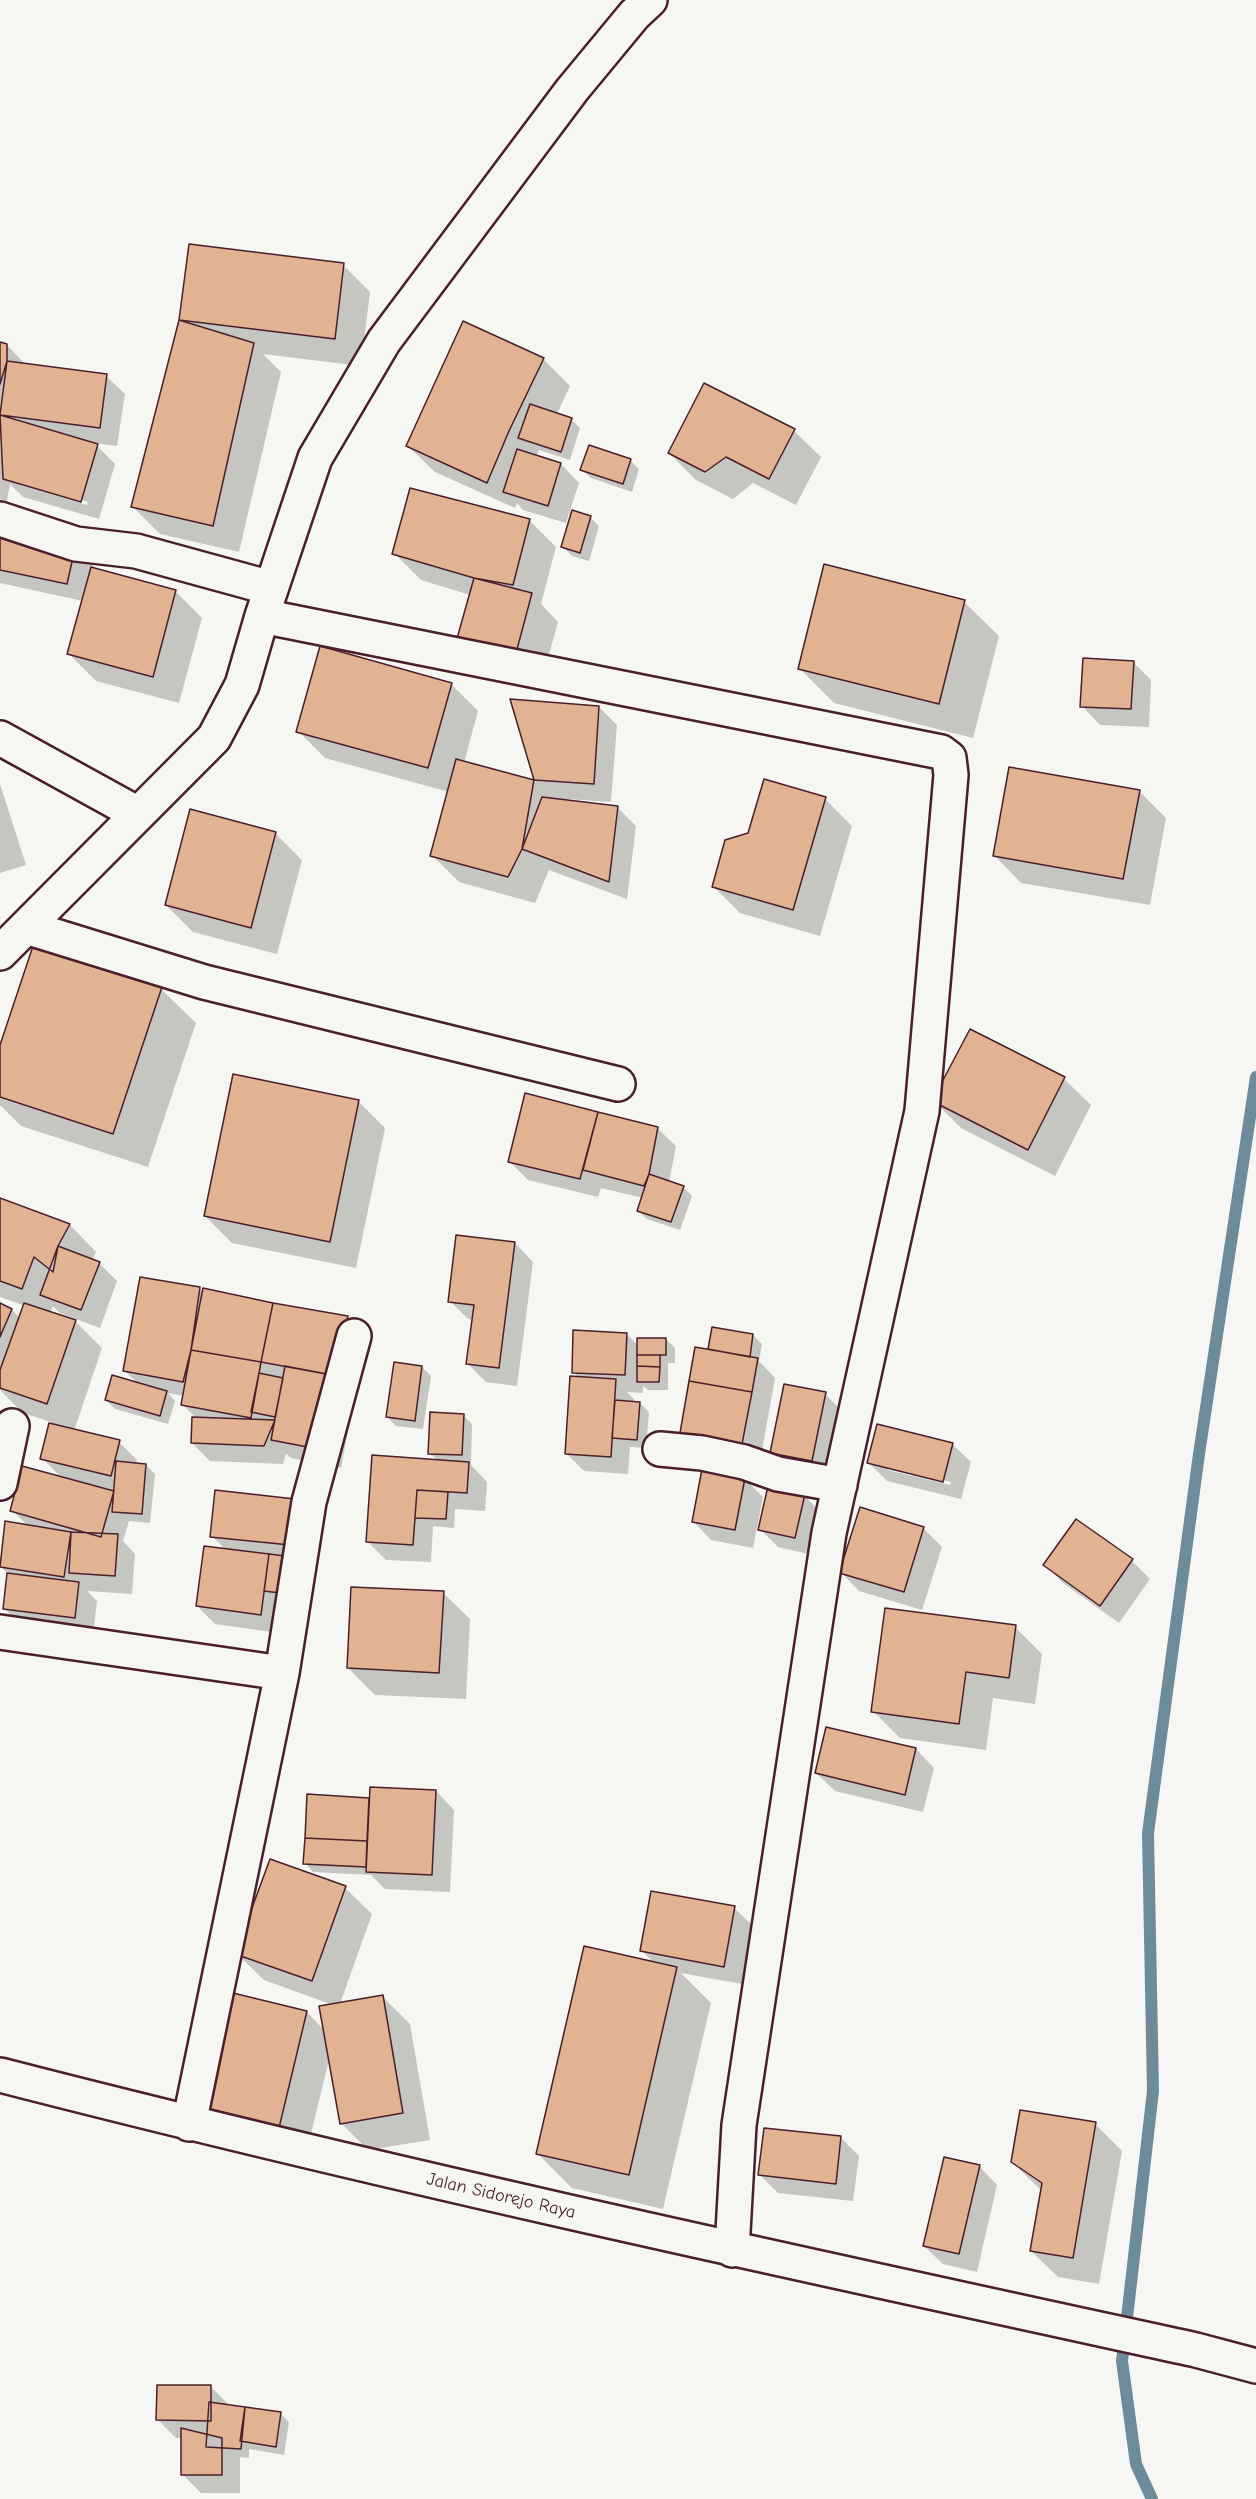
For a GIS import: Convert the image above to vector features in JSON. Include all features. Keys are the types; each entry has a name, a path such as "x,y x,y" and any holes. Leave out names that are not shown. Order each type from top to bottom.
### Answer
{"street":[{"path":"0,953 214,738 242,685 315,458 384,341 572,90 634,15 650,0"},
{"path":"0,519 76,544 136,551 267,602 941,752 949,758 951,775 922,1111 829,1533 739,2125 732,2250"},
{"path":"0,738 138,814"},
{"path":"26,927 204,982 618,1084"},
{"path":"189,2124 282,1673 309,1502 354,1336"},
{"path":"0,1483 12,1426"},
{"path":"660,1449 702,1453 744,1462 778,1474 840,1485"},
{"path":"0,1632 282,1673"},
{"name":"Jalan Sidorejo Raya","path":"0,2075 189,2124 732,2250 1196,2350 1256,2366"}],"building":[{"path":"189,244 344,263 335,339 179,320"},
{"path":"179,320 254,343 213,526 131,507"},
{"path":"463,321 544,358 487,483 406,446"},
{"path":"0,342 7,344 7,361 0,384"},
{"path":"7,361 107,374 100,428 0,415"},
{"path":"704,383 795,429 769,479 726,457 705,472 668,453"},
{"path":"530,404 572,418 561,452 518,438"},
{"path":"0,415 98,444 81,502 3,479"},
{"path":"589,445 631,459 623,484 580,470"},
{"path":"517,449 561,463 548,506 503,492"},
{"path":"410,488 530,519 513,585 474,578 392,554"},
{"path":"572,510 591,516 580,553 561,547"},
{"path":"0,527 76,544 67,584 0,570"},
{"path":"824,564 965,600 939,704 798,669"},
{"path":"91,567 176,590 153,677 67,654"},
{"path":"474,578 532,593 515,657 456,642"},
{"path":"320,646 452,683 428,768 296,732"},
{"path":"1083,658 1134,661 1131,709 1080,707"},
{"path":"510,699 599,706 594,784 534,780"},
{"path":"456,759 534,780 522,849 508,877 430,856"},
{"path":"1009,767 1140,790 1123,879 993,856"},
{"path":"764,779 826,797 793,910 712,887 725,840 748,833"},
{"path":"542,797 618,806 609,882 522,849"},
{"path":"190,809 276,832 251,928 165,905"},
{"path":"33,946 162,987 113,1134 0,1097 0,1045"},
{"path":"970,1029 1065,1077 1028,1150 932,1101"},
{"path":"233,1074 359,1100 330,1242 204,1216"},
{"path":"525,1093 598,1112 580,1179 508,1162"},
{"path":"598,1112 658,1127 649,1174 644,1186 583,1170"},
{"path":"649,1174 684,1186 671,1222 637,1211"},
{"path":"0,1198 70,1224 58,1246 53,1272 34,1257 22,1289 0,1281"},
{"path":"456,1235 515,1242 499,1368 466,1364 474,1305 448,1302"},
{"path":"58,1246 100,1262 81,1310 40,1295"},
{"path":"140,1277 200,1287 191,1350 183,1382 123,1371"},
{"path":"203,1288 273,1303 261,1362 191,1350"},
{"path":"0,1303 12,1309 0,1337"},
{"path":"24,1303 76,1320 47,1404 0,1388 0,1370"},
{"path":"273,1303 348,1316 337,1376 261,1362"},
{"path":"712,1327 753,1334 750,1357 708,1349"},
{"path":"573,1330 627,1333 625,1375 572,1373"},
{"path":"637,1338 666,1338 666,1355 637,1355"},
{"path":"695,1347 758,1358 752,1392 689,1381"},
{"path":"191,1350 261,1362 251,1418 181,1405"},
{"path":"637,1355 660,1355 660,1367 637,1366"},
{"path":"394,1362 422,1366 415,1421 386,1417"},
{"path":"285,1366 337,1376 323,1450 271,1440"},
{"path":"637,1366 660,1367 659,1382 637,1382"},
{"path":"259,1373 283,1378 275,1417 251,1412"},
{"path":"112,1375 167,1391 160,1416 105,1400"},
{"path":"570,1376 616,1379 611,1457 565,1454"},
{"path":"689,1381 752,1392 742,1444 680,1433"},
{"path":"784,1384 826,1392 812,1461 770,1453"},
{"path":"615,1400 640,1402 637,1440 612,1438"},
{"path":"430,1412 464,1414 462,1455 428,1454"},
{"path":"192,1417 275,1420 264,1446 191,1443"},
{"path":"49,1423 120,1440 111,1476 40,1459"},
{"path":"877,1424 953,1443 943,1482 867,1463"},
{"path":"372,1455 469,1462 467,1493 417,1490 413,1545 366,1542"},
{"path":"116,1461 146,1464 142,1514 112,1512"},
{"path":"22,1466 114,1491 101,1537 10,1511"},
{"path":"702,1469 745,1478 735,1530 692,1522"},
{"path":"768,1486 805,1494 795,1538 758,1530"},
{"path":"215,1490 295,1499 290,1545 210,1537"},
{"path":"417,1490 448,1492 446,1519 415,1518"},
{"path":"860,1507 924,1527 904,1592 839,1573"},
{"path":"1076,1519 1133,1559 1100,1606 1043,1565"},
{"path":"5,1521 71,1532 64,1577 0,1567"},
{"path":"71,1532 118,1534 115,1576 69,1573"},
{"path":"204,1546 269,1554 261,1615 196,1606"},
{"path":"269,1554 293,1557 288,1594 264,1591"},
{"path":"7,1573 79,1582 75,1618 3,1609"},
{"path":"351,1587 444,1591 439,1673 347,1668"},
{"path":"885,1608 1016,1625 1009,1678 966,1672 959,1724 871,1712"},
{"path":"826,1727 916,1748 905,1795 815,1773"},
{"path":"370,1787 436,1790 432,1875 366,1872"},
{"path":"307,1794 369,1798 367,1841 305,1838"},
{"path":"305,1838 367,1841 366,1867 303,1864"},
{"path":"270,1859 346,1886 312,1981 235,1954"},
{"path":"651,1891 735,1906 724,1967 640,1951"},
{"path":"584,1946 677,1967 629,2175 536,2154"},
{"path":"233,1993 307,2011 279,2128 204,2110"},
{"path":"383,1995 403,2113 340,2124 319,2006"},
{"path":"1020,2110 1096,2122 1073,2258 1030,2251 1042,2183 1011,2162"},
{"path":"764,2128 841,2136 836,2184 758,2175"},
{"path":"944,2157 980,2165 959,2254 923,2246"},
{"path":"157,2385 211,2385 211,2421 156,2420"},
{"path":"209,2402 245,2407 241,2449 206,2447"},
{"path":"245,2407 281,2412 276,2447 240,2441"},
{"path":"181,2428 222,2438 222,2475 181,2475"}],"waterway":[{"path":"1152,2499 1136,2464 1122,2361 1153,2091 1148,1833 1199,1454 1256,1077"}]}
